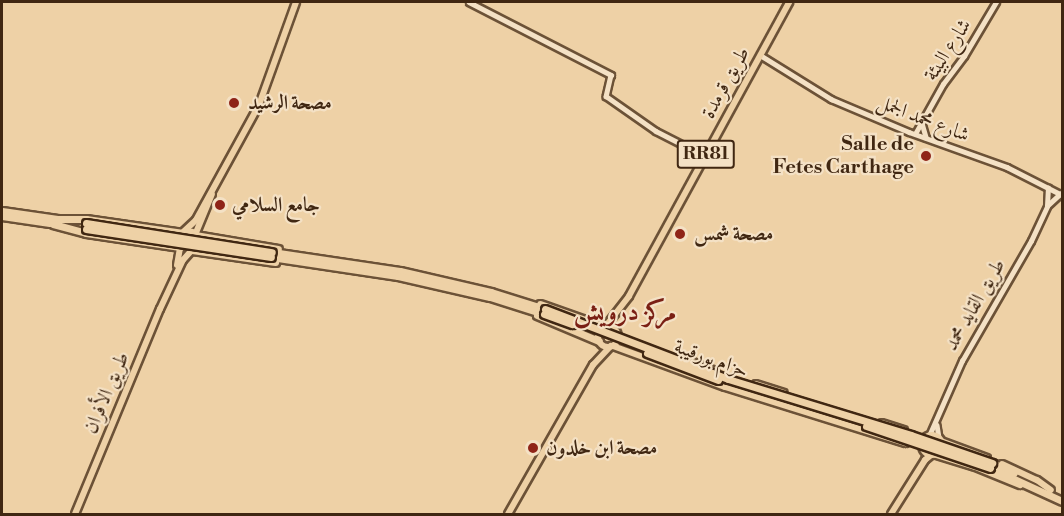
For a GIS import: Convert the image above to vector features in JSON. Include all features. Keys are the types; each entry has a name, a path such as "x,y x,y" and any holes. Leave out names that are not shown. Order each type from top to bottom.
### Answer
{"highway":[{"path":"2,211 54,221 86,233 180,248"},
{"path":"2,216 54,221 86,219 184,232"},
{"name":"حزام بورقيبة","path":"54,221 344,266 400,271 511,301 726,383 991,466 1062,496"},
{"path":"195,235 344,266"},
{"path":"191,250 344,266"},
{"path":"511,301 546,305 606,327"},
{"path":"511,301 599,341"},
{"name":"حزام بورقيبة","path":"1050,492 1062,501"}],"main road":[{"path":"216,183 195,235 197,244 191,250 180,248 178,240 192,225 261,99 296,2"},
{"name":"طريق قرمدة","path":"606,327 623,306 789,2"},
{"path":"201,220 204,232 212,238"},
{"path":"184,232 195,235"},
{"path":"168,245 175,251 178,263"},
{"name":"طريق الأفران","path":"75,514 171,285 180,248"},
{"name":"طريق الأفران","path":"171,285 191,250"},
{"name":"طريق قرمدة","path":"617,332 623,306"},
{"path":"606,327 617,332"},
{"name":"RR81","path":"593,365 599,334 606,327"},
{"name":"RR81","path":"508,514 593,365 617,342 617,332"},
{"name":"حزام بورقيبة","path":"617,332 704,366 817,403 940,439 1025,474 1050,492"},
{"path":"599,341 603,345 612,346"},
{"name":"حزام بورقيبة","path":"612,346 698,377 1050,492"},
{"path":"698,377 704,366"},
{"path":"814,414 817,403"},
{"path":"928,436 922,444 929,453"},
{"path":"891,514 929,453 942,447 940,439"}],"street":[{"path":"469,2 611,75 606,96 656,131 705,156"},
{"name":"شارع البيئة","path":"916,134 996,2"},
{"name":"شارع محمد الجمل","path":"762,52 822,95 909,132 1007,167 1061,194"},
{"path":"909,132 921,123 926,137"},
{"name":"طريق القايد محمد","path":"928,436 936,423 941,405 962,362 1031,241 1047,206 1048,188"},
{"name":"طريق القايد محمد","path":"1047,206 1061,194"},
{"path":"936,423 940,439"}],"place":[{"name":"مصحة الرشيد","path":"234,103"},
{"name":"Salle de Fetes Carthage","path":"926,156"},
{"name":"جامع السلامي","path":"220,205"},
{"name":"مصحة شمس","path":"680,234"},
{"name":"مصحة ابن خلدون","path":"533,448"}],"district":[{"name":"مركز درويش","path":"625,313"}]}
